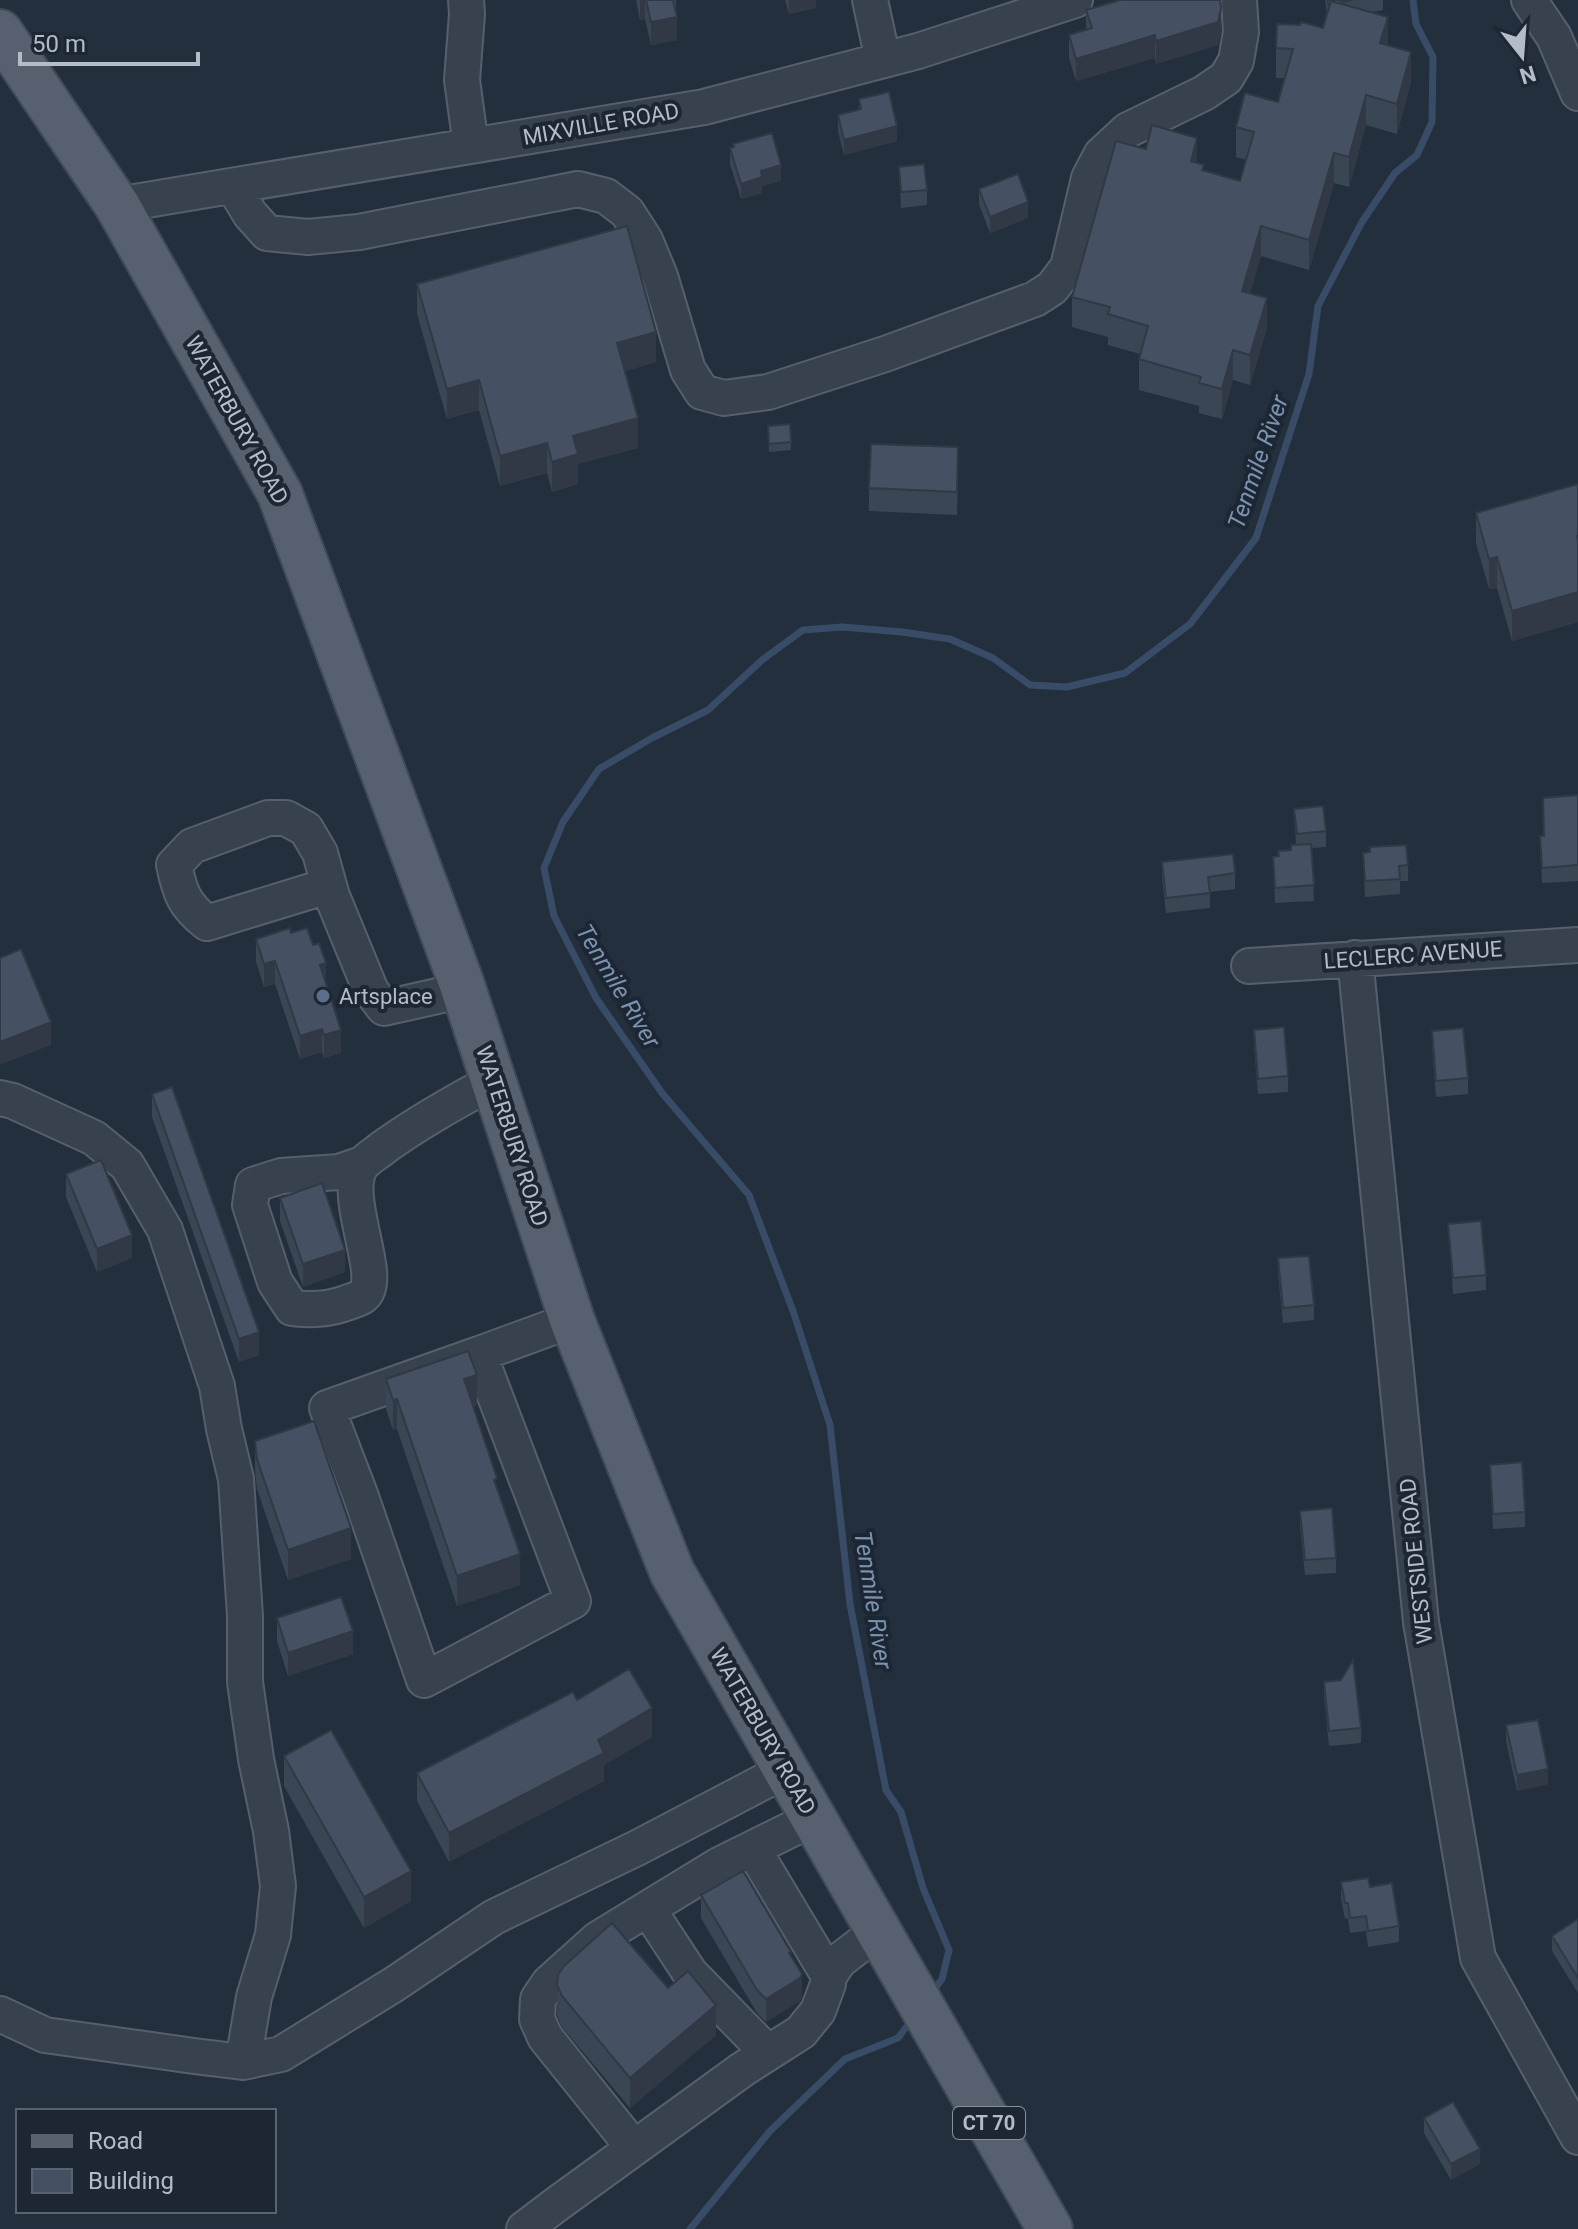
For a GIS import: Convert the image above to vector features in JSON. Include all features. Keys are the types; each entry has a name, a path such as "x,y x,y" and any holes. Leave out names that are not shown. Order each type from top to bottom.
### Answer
{"main road":[{"name":"WATERBURY ROAD","path":"0,32 117,205 280,494 464,990 572,1320 672,1572 1050,2229"}],"street":[{"path":"466,0 462,80 471,146"},
{"path":"870,0 883,60"},
{"name":"MIXVILLE ROAD","path":"117,205 704,107 883,60 1075,0"},
{"path":"233,186 250,214 267,233 308,237 359,232 578,189 606,196 627,212 645,240 660,276 688,370 702,392 724,398 768,392 1035,299 1052,288 1068,267 1089,178 1101,155 1128,130 1204,93 1226,78 1236,61 1241,32 1239,0"},
{"path":"1529,0 1554,37 1578,93"},
{"path":"332,896 371,991 384,1008 464,990"},
{"name":"LECLERC AVENUE","path":"1249,966 1578,945"},
{"name":"WESTSIDE ROAD","path":"1355,958 1421,1622 1478,1958 1574,2119"},
{"path":"362,1164 355,1179 355,1200 367,1257 369,1288 363,1297 335,1307 292,1308 275,1282 250,1205 253,1185 281,1176 339,1172 362,1164 438,1111 494,1081"},
{"path":"0,1098 94,1138 127,1165 165,1230 217,1386 236,1479 245,1616 245,1682 278,1886 273,1935 254,1997 243,2062"},
{"path":"479,1354 573,1601 424,1680 327,1408 572,1320"},
{"path":"0,2014 45,2035 243,2062 281,2054 393,1985 494,1917 637,1848 786,1770"},
{"path":"634,2148 545,2037 537,2019 538,1999 549,1983 598,1939 719,1865 814,1818"},
{"path":"753,1849 829,1976"},
{"path":"648,1909 690,1973 768,2053"},
{"path":"524,2229 801,2032 818,2011 829,1976 839,1961 888,1948"}],"building":[{"path":"646,0 673,0 677,17 651,22"},
{"path":"1120,0 1220,0 1221,8 1218,22 1156,41 1155,35 1076,59 1069,35 1092,28 1086,10"},
{"path":"1328,0 1352,0 1331,1 1328,4"},
{"path":"1331,1 1388,17 1380,43 1411,52 1397,104 1366,95 1349,157 1334,153 1309,240 1261,226 1242,291 1267,298 1250,355 1233,350 1222,389 1199,383 1201,377 1139,359 1148,326 1108,314 1110,307 1072,297 1116,141 1146,149 1152,125 1197,138 1191,161 1204,165 1202,170 1240,181 1254,132 1236,127 1245,93 1278,102 1293,49 1276,48 1277,24 1300,25 1301,22 1323,28"},
{"path":"889,92 897,126 844,140 838,115 861,109 859,99"},
{"path":"772,133 781,165 761,171 762,177 741,184 730,148 734,147 733,144"},
{"path":"924,164 927,190 901,192 899,167"},
{"path":"1018,174 1028,202 990,217 979,189"},
{"path":"627,226 656,332 617,343 638,418 573,436 578,454 552,462 547,443 500,456 479,380 447,389 417,284"},
{"path":"790,424 791,442 769,444 768,426"},
{"path":"871,444 958,447 957,492 869,488"},
{"path":"1578,484 1578,592 1512,611 1497,557 1489,559 1476,513"},
{"path":"1578,795 1578,865 1542,868 1540,836 1544,836 1543,798"},
{"path":"1323,806 1326,831 1297,834 1294,809"},
{"path":"1311,844 1314,885 1275,888 1273,857 1279,856 1278,851 1291,850 1291,845"},
{"path":"1406,845 1408,865 1399,866 1400,879 1365,881 1363,853 1370,852 1370,847"},
{"path":"1233,854 1235,873 1208,877 1210,893 1166,898 1162,862"},
{"path":"290,928 291,933 307,928 313,945 319,943 326,963 320,965 341,1030 324,1035 322,1029 300,1036 275,961 264,964 256,939"},
{"path":"21,949 51,1022 0,1042 0,958"},
{"path":"1284,1027 1288,1076 1258,1079 1254,1030"},
{"path":"1463,1028 1468,1078 1436,1081 1432,1031"},
{"path":"172,1087 259,1332 239,1339 152,1094"},
{"path":"101,1160 132,1235 97,1249 66,1174"},
{"path":"322,1183 345,1250 303,1264 280,1198"},
{"path":"1481,1221 1486,1275 1453,1278 1448,1224"},
{"path":"1309,1256 1314,1305 1283,1308 1278,1258"},
{"path":"468,1351 477,1375 464,1379 520,1554 457,1576 397,1399 393,1400 386,1379"},
{"path":"314,1421 351,1528 288,1550 257,1459 255,1441"},
{"path":"1522,1462 1525,1512 1493,1514 1490,1465"},
{"path":"1332,1508 1336,1558 1305,1560 1300,1511"},
{"path":"341,1597 353,1631 288,1653 277,1618"},
{"path":"1353,1660 1361,1728 1329,1731 1324,1682 1341,1680"},
{"path":"629,1669 652,1708 598,1740 604,1753 449,1833 417,1773 573,1692 577,1700"},
{"path":"1538,1720 1548,1769 1517,1775 1506,1725"},
{"path":"331,1730 411,1871 364,1897 284,1756"},
{"path":"743,1871 802,1974 766,1999 757,1990 701,1895"},
{"path":"1368,1878 1370,1887 1392,1883 1399,1926 1368,1931 1366,1916 1350,1918 1341,1882"},
{"path":"1578,1919 1578,1978 1552,1936"},
{"path":"612,1923 668,1988 688,1971 716,2005 630,2078 562,1996 557,1985 558,1975 564,1966"},
{"path":"1453,2102 1480,2149 1451,2164 1424,2118"}],"waterway":[{"name":"Tenmile River","path":"930,1995 942,1979 949,1950 923,1888 901,1812 886,1790 850,1604 830,1425 793,1311 749,1195 662,1093 596,998 554,916 544,868 563,822 599,769 708,710 762,660 803,630 842,627 950,639 993,658 1030,685 1067,687 1125,673 1190,624 1256,538 1309,374 1318,306 1362,222 1395,173 1417,155 1432,122 1433,57 1416,24 1413,0"},
{"name":"Tenmile River","path":"690,2229 770,2131 845,2059 898,2038 913,2018"}],"place":[{"name":"Artsplace","path":"323,996"}]}
